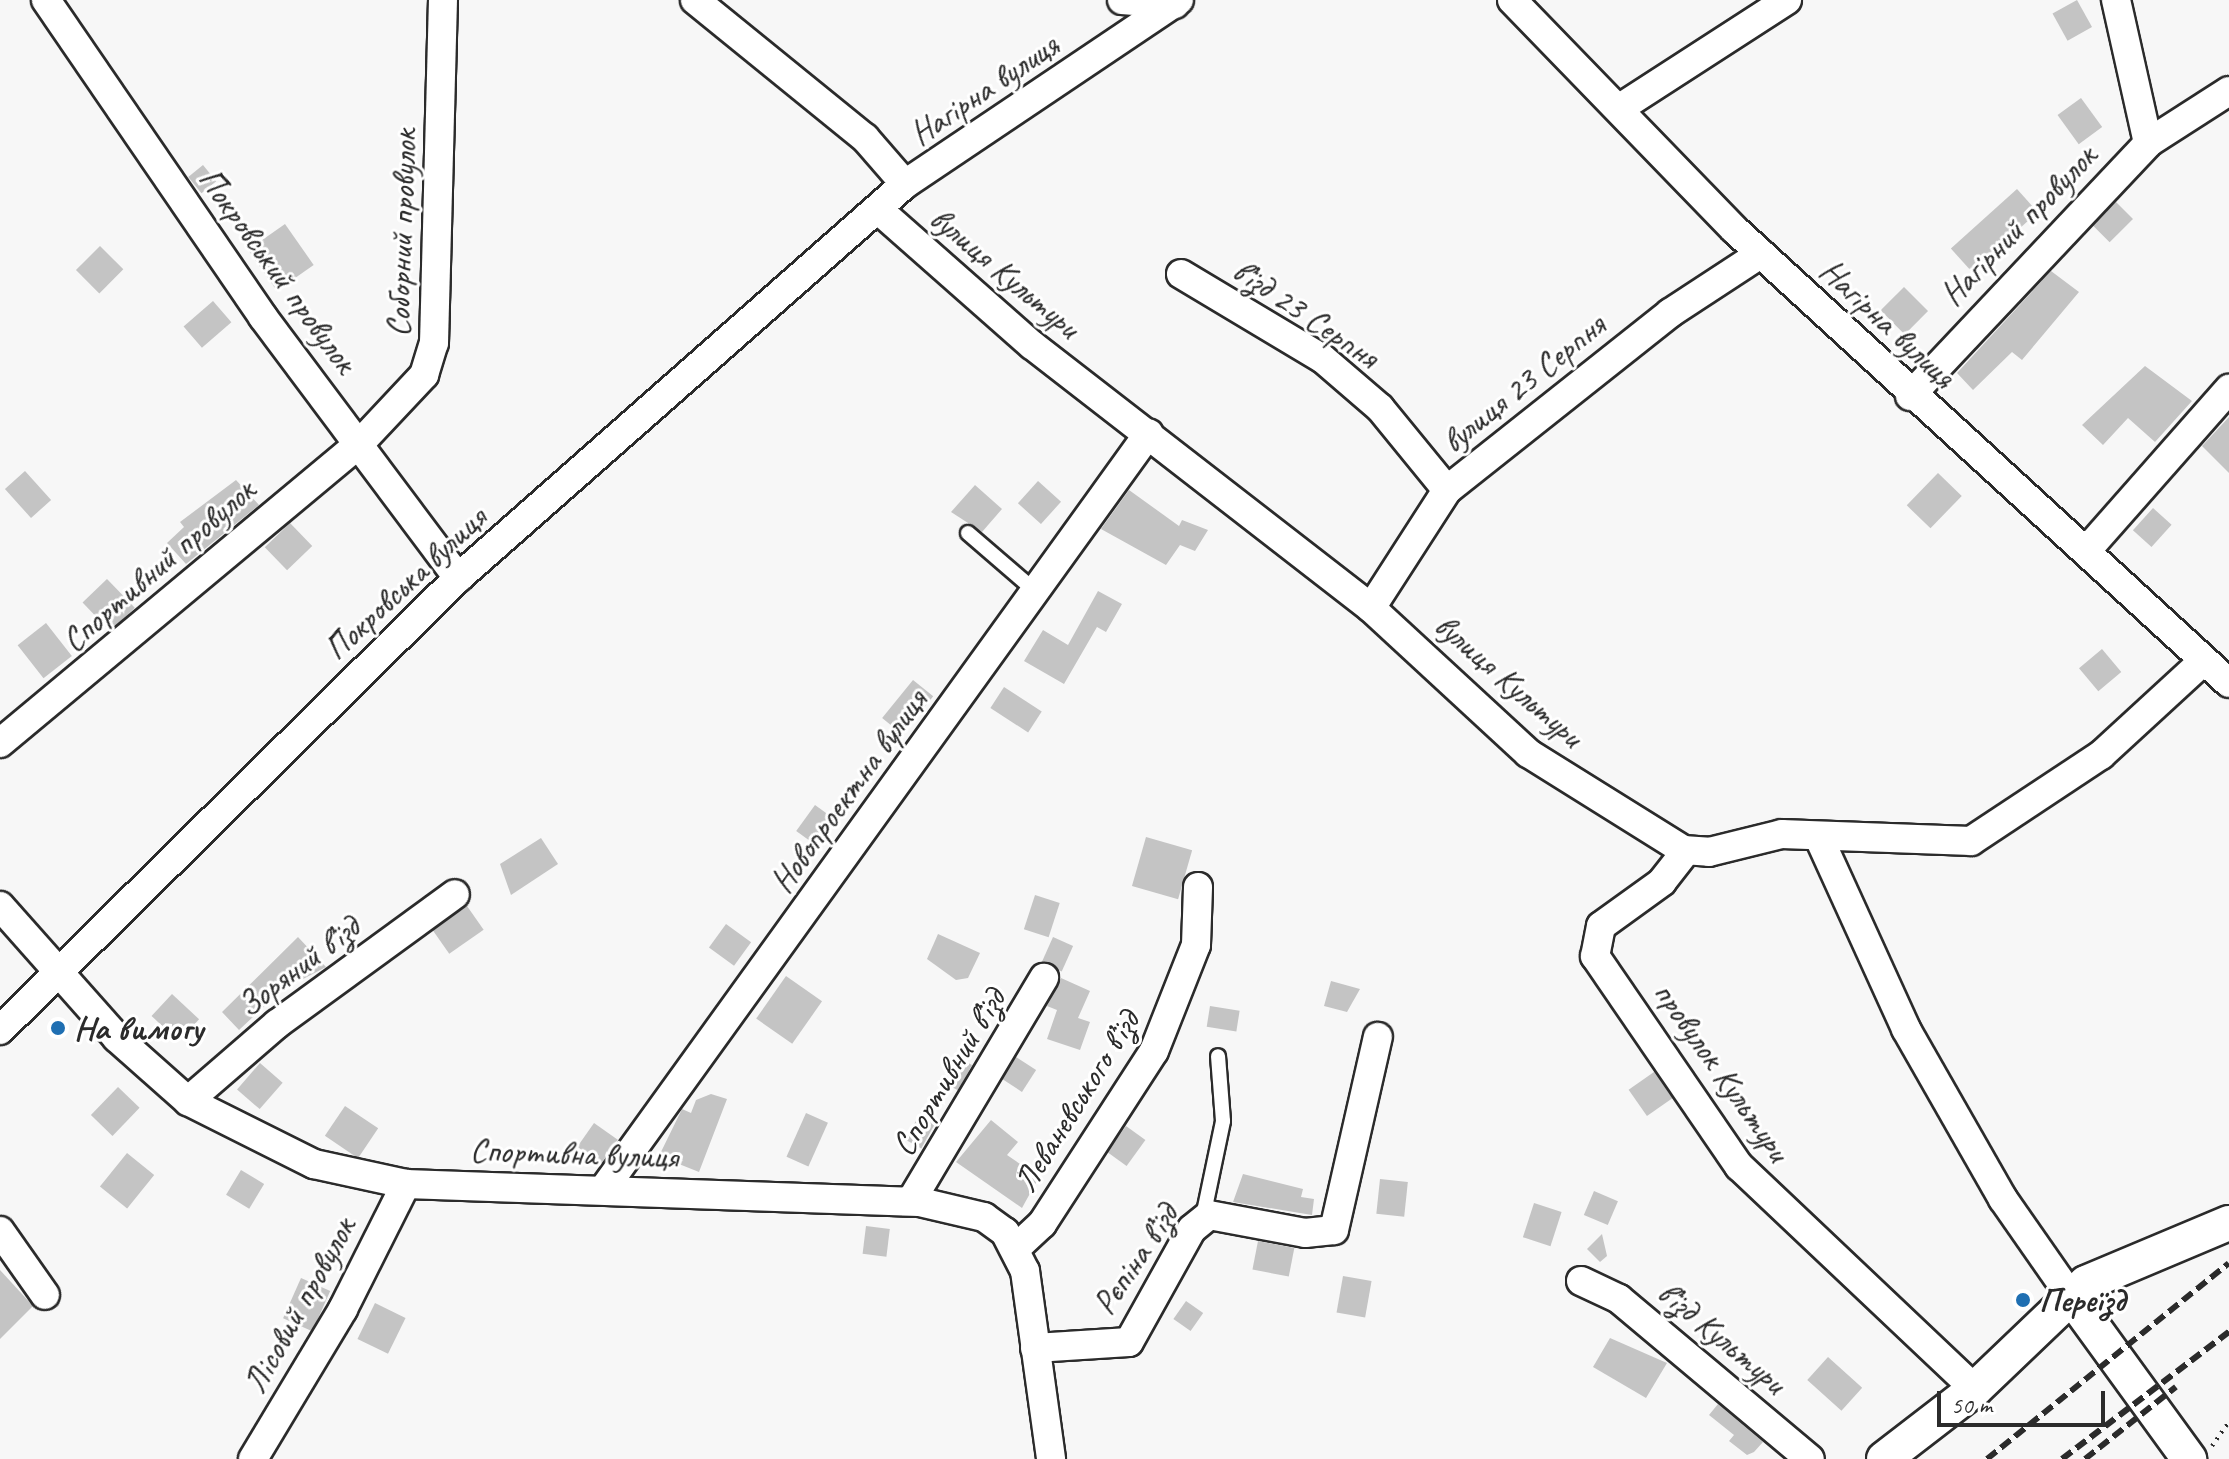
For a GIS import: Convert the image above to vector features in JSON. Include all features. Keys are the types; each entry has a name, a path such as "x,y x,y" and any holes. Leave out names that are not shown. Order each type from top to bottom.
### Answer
{"street":[{"name":"Покровський провулок","path":"46,0 263,317 362,441 458,578"},
{"name":"Соборний провулок","path":"362,441 415,389 433,351 443,0"},
{"path":"695,0 865,138 905,184"},
{"path":"1122,0 1180,2"},
{"name":"Нагірна вулиця","path":"1512,0 1760,254 1910,396 2087,550 2201,663 2229,683"},
{"path":"1620,108 1787,0"},
{"name":"Нагірний провулок","path":"2116,0 2148,143"},
{"name":"Нагірна вулиця","path":"881,212 905,184 1180,2"},
{"name":"Нагірний провулок","path":"1910,396 2148,143 2229,91"},
{"name":"вулиця Культури","path":"881,212 917,251 1371,608 1528,753 1686,851"},
{"name":"Покровська вулиця","path":"0,1030 458,578 881,212"},
{"name":"вулиця 23 Серпня","path":"1371,608 1447,490 1624,348 1760,254"},
{"name":"в’їзд 23 Серпня","path":"1181,274 1323,359 1380,408 1447,490"},
{"path":"2087,550 2229,389"},
{"name":"Новопроектна вулиця","path":"603,1190 1149,433"},
{"name":"Спортивний провулок","path":"0,743 362,441"},
{"path":"1686,851 1782,834 1820,840 1953,845 1987,835 2159,709 2201,663"},
{"path":"1820,840 1906,1029 2003,1199 2189,1459"},
{"name":"провулок Культури","path":"1686,851 1662,882 1601,926 1595,956 1739,1166 1975,1389"},
{"name":"Леваневського в’їзд","path":"1015,1249 1042,1224 1154,1051 1196,945 1198,887"},
{"name":"Зоряний в’їзд","path":"188,1101 277,1024 455,894"},
{"name":"Спортивна вулиця","path":"0,906 57,974 188,1101 270,1148 406,1184 911,1201 984,1217 1015,1249"},
{"name":"Спортивний в’їзд","path":"911,1201 1044,978"},
{"name":"Рєпіна в’їзд","path":"1035,1348 1129,1342 1203,1217 1220,1214 1322,1234 1334,1230 1378,1037"},
{"name":"Лісовий провулок","path":"253,1459 343,1309 406,1184"},
{"path":"1884,1459 1975,1389 2070,1295 2103,1272 2229,1223"},
{"path":"0,1231 45,1295"},
{"path":"1015,1249 1035,1348 1051,1459"},
{"name":"в’їзд Культури","path":"1581,1281 1619,1299 1810,1459"}],"lane":[{"path":"968,533 1034,590"},
{"path":"1203,1217 1223,1121 1218,1056"}],"path":[{"path":"2204,1459 2229,1422"}],"building":[{"path":"2077,0 2092,27 2068,41 2053,14"},
{"path":"2081,98 2102,127 2079,144 2058,115"},
{"path":"203,165 216,181 201,193 188,177"},
{"path":"2017,189 2038,212 1972,272 1951,249"},
{"path":"2116,202 2133,219 2110,242 2093,225"},
{"path":"285,224 314,265 277,291 248,250"},
{"path":"100,246 123,269 99,293 76,270"},
{"path":"2051,271 2079,292 2022,360 2012,352 1973,390 1957,373"},
{"path":"1904,287 1928,311 1905,334 1881,310"},
{"path":"213,301 231,322 202,348 184,327"},
{"path":"2145,366 2192,401 2155,442 2128,418 2103,445 2082,425"},
{"path":"2229,417 2229,473 2202,446"},
{"path":"25,471 51,500 31,518 5,489"},
{"path":"1938,473 1962,496 1930,528 1907,505"},
{"path":"236,480 259,505 186,564 167,543 184,527 180,522"},
{"path":"1038,481 1061,502 1041,524 1018,503"},
{"path":"975,485 1002,509 982,532 951,512"},
{"path":"1129,490 1179,526 1182,520 1208,530 1195,551 1180,545 1166,565 1101,529"},
{"path":"2153,508 2172,525 2152,547 2133,530"},
{"path":"290,523 312,546 287,570 265,547"},
{"path":"107,579 135,608 110,631 83,603"},
{"path":"1098,591 1122,604 1106,632 1097,627 1064,684 1024,661 1043,630 1068,645"},
{"path":"46,623 72,656 43,678 18,645"},
{"path":"2102,649 2121,672 2098,691 2079,668"},
{"path":"913,680 933,696 902,734 882,718"},
{"path":"1004,687 1042,712 1028,732 990,708"},
{"path":"815,805 837,821 818,847 796,831"},
{"path":"1146,837 1192,850 1178,899 1132,886"},
{"path":"541,838 558,864 511,895 500,864"},
{"path":"1035,895 1060,903 1049,937 1024,929"},
{"path":"467,906 484,930 449,954 433,930"},
{"path":"726,924 751,942 734,966 709,947"},
{"path":"938,934 980,953 968,978 956,980 927,959"},
{"path":"298,937 326,967 282,990 239,1030 222,1012"},
{"path":"1053,937 1073,946 1062,972 1042,963"},
{"path":"786,976 822,1001 792,1044 756,1019"},
{"path":"1061,978 1090,991 1078,1018 1090,1022 1080,1050 1047,1039 1057,1010 1047,1006"},
{"path":"1331,981 1360,989 1347,1012 1324,1006"},
{"path":"172,994 199,1019 179,1041 152,1016"},
{"path":"1210,1006 1240,1011 1236,1031 1207,1027"},
{"path":"957,1057 972,1065 958,1091 943,1083"},
{"path":"1016,1057 1036,1070 1022,1092 1002,1079"},
{"path":"260,1063 283,1083 260,1109 237,1089"},
{"path":"1654,1072 1672,1098 1647,1116 1629,1090"},
{"path":"118,1087 140,1108 112,1136 91,1115"},
{"path":"711,1094 727,1099 699,1172 659,1156 682,1109 691,1113 696,1100"},
{"path":"345,1106 378,1128 358,1158 325,1136"},
{"path":"922,1110 938,1119 921,1148 906,1140"},
{"path":"806,1113 828,1123 808,1167 786,1157"},
{"path":"991,1120 1018,1142 1007,1155 1039,1177 1022,1208 956,1162"},
{"path":"594,1123 618,1140 601,1163 577,1147"},
{"path":"1126,1126 1145,1140 1127,1166 1107,1152"},
{"path":"127,1153 154,1175 127,1208 100,1186"},
{"path":"241,1170 264,1184 249,1209 226,1195"},
{"path":"1243,1174 1303,1189 1301,1197 1314,1199 1312,1215 1233,1202"},
{"path":"1380,1179 1408,1182 1404,1217 1376,1214"},
{"path":"1594,1191 1618,1201 1608,1225 1584,1215"},
{"path":"1534,1203 1562,1212 1550,1246 1523,1237"},
{"path":"866,1226 890,1229 886,1257 863,1254"},
{"path":"1602,1234 1607,1256 1600,1262 1587,1249"},
{"path":"1258,1241 1294,1248 1289,1277 1252,1269"},
{"path":"0,1270 33,1306 0,1339"},
{"path":"1343,1276 1372,1281 1365,1317 1337,1312"},
{"path":"301,1278 330,1291 312,1331 283,1318"},
{"path":"1186,1301 1203,1313 1191,1331 1173,1319"},
{"path":"375,1303 406,1318 388,1354 357,1339"},
{"path":"1610,1338 1667,1363 1646,1398 1593,1367"},
{"path":"1828,1357 1862,1388 1841,1411 1807,1380"},
{"path":"1718,1404 1763,1442 1754,1452 1747,1455 1729,1441 1734,1435 1709,1415"}],"railway":[{"path":"1987,1459 2229,1263"},
{"path":"2062,1459 2229,1332"},
{"path":"2085,1459 2176,1387"}],"place":[{"name":"На вимогу","path":"58,1028"},
{"name":"Переїзд","path":"2023,1300"}]}
